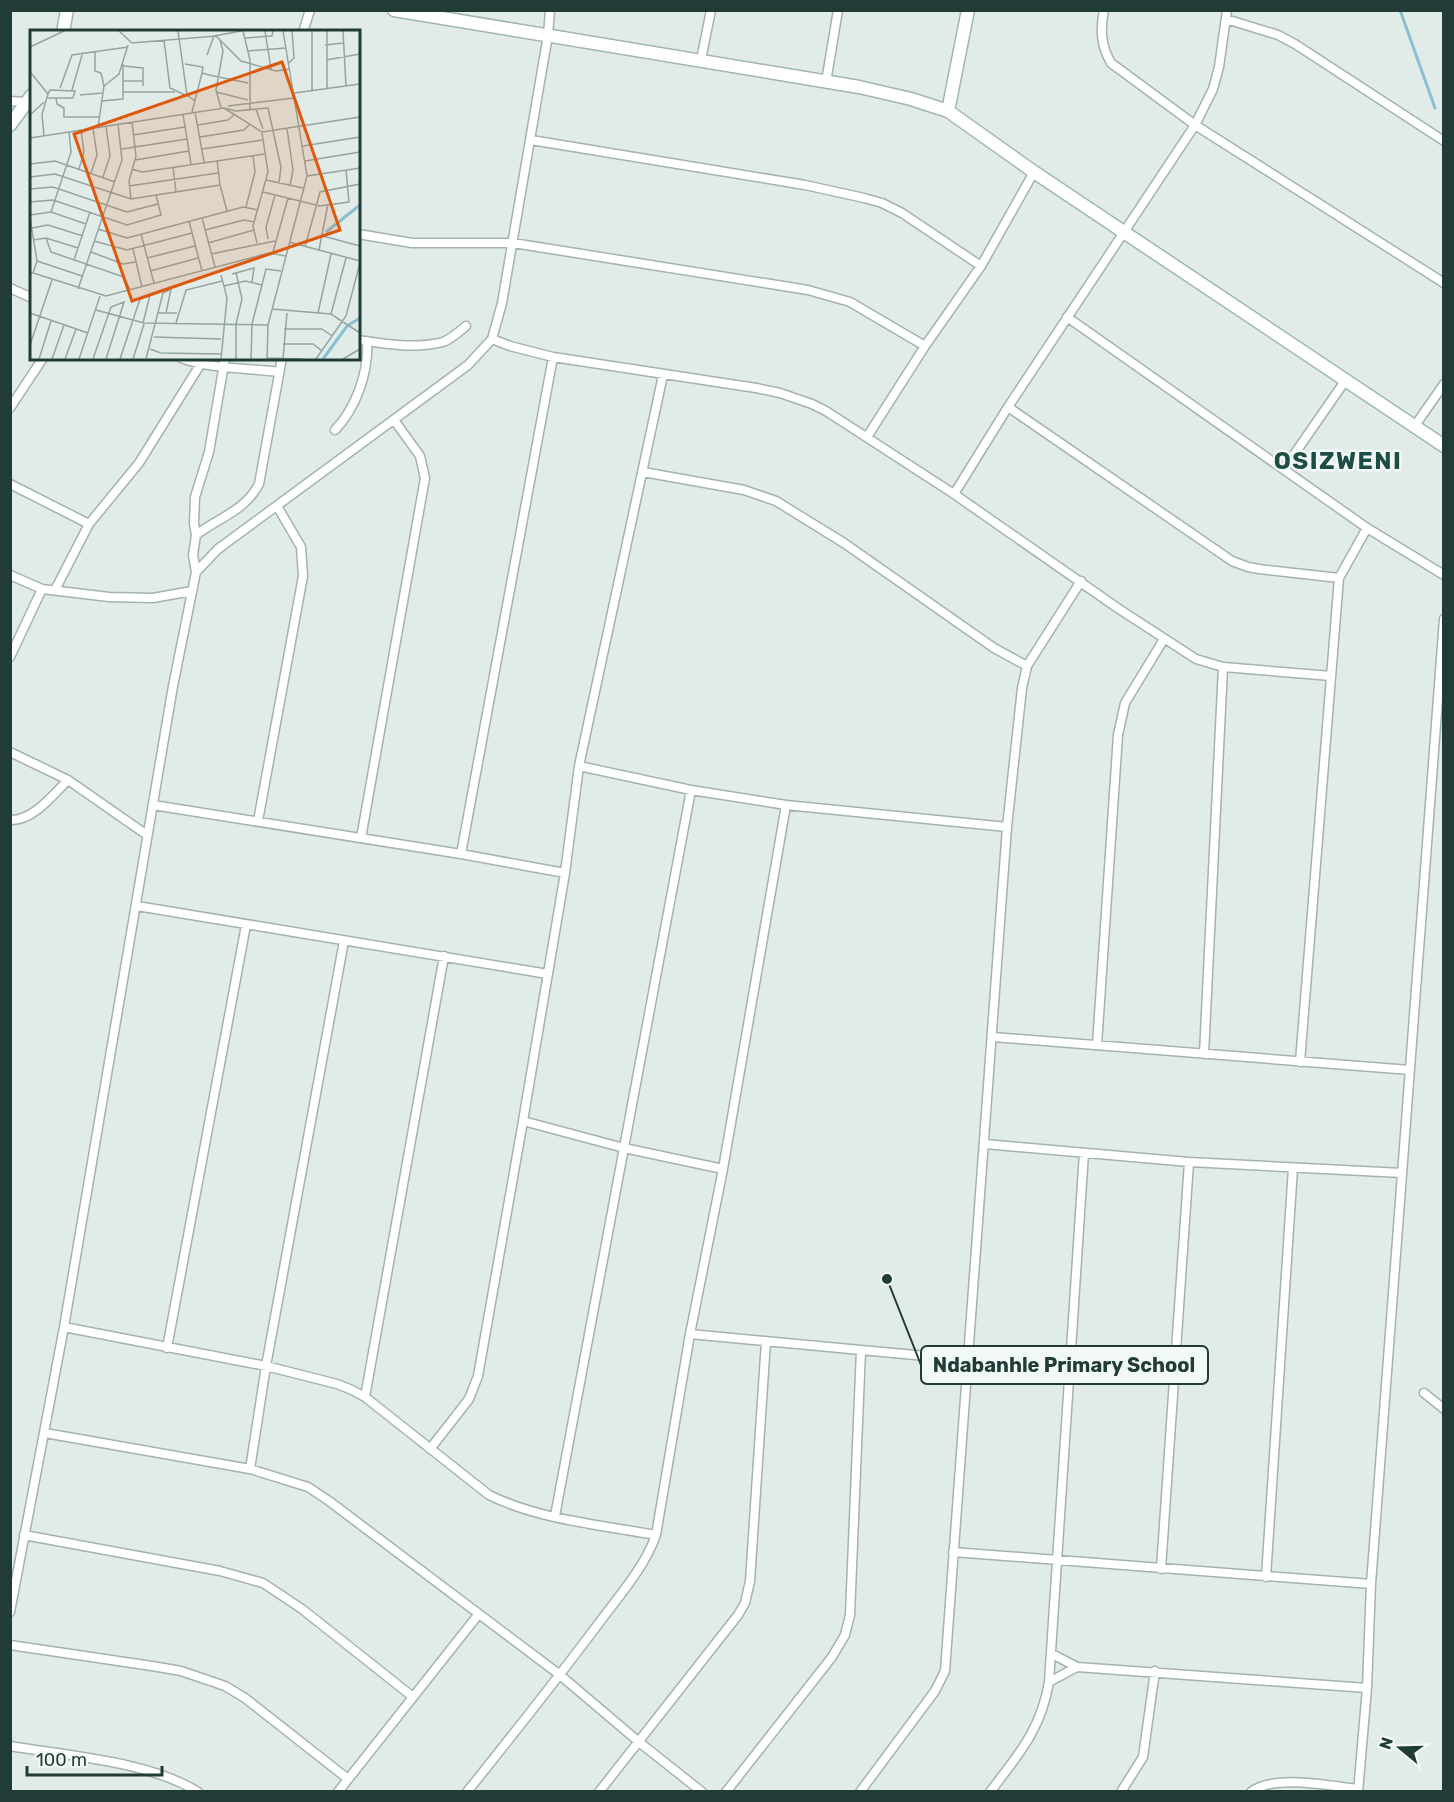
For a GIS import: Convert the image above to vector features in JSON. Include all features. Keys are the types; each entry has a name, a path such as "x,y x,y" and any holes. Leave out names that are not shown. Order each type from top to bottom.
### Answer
{"street":[{"path":"63,30 67,10"},
{"path":"304,30 310,10"},
{"path":"394,10 826,82 901,97 948,111 1034,172 1443,446"},
{"path":"196,572 218,549 468,365 492,339 502,303 531,140 548,35 549,10"},
{"path":"701,60 711,10"},
{"path":"826,82 838,10"},
{"path":"948,111 968,10"},
{"path":"1104,10 1102,38 1104,51 1111,63 1195,125 1443,283"},
{"path":"954,494 1008,407 1195,125 1213,89 1220,67 1227,15 1295,44 1443,141"},
{"path":"10,101 29,99"},
{"path":"10,125 29,99"},
{"path":"531,140 805,185 864,198 902,213 981,266"},
{"path":"867,437 981,266 1034,172"},
{"path":"360,234 412,243 513,243 819,293 850,302 926,346"},
{"path":"10,288 30,296"},
{"path":"1067,317 1367,528 1443,575"},
{"path":"336,430 346,419 359,388 368,356 363,340 411,345 428,344 444,341 466,326"},
{"path":"492,339 553,357 780,393 812,404 954,494 1196,659 1223,667 1331,676"},
{"path":"461,854 553,357"},
{"path":"10,408 42,360"},
{"path":"186,360 200,365 224,362 279,372"},
{"path":"196,535 244,505 254,495 259,484 282,360"},
{"path":"10,1612 64,1327 173,686 196,572 193,555 196,535 195,497 209,452 221,391 224,362"},
{"path":"55,590 89,524 139,463 200,365"},
{"path":"430,1449 462,1409 475,1387 565,873 579,766 663,375"},
{"path":"1284,470 1345,381"},
{"path":"1414,428 1443,384"},
{"path":"1008,407 1232,561 1259,569 1339,578"},
{"path":"361,838 425,478 420,456 394,420"},
{"path":"643,472 744,490 776,501 844,543 994,648 1028,666"},
{"path":"10,484 89,524"},
{"path":"258,821 303,576 301,547 277,506"},
{"path":"1300,1062 1339,578 1367,528"},
{"path":"10,574 42,589 134,599 192,591"},
{"path":"860,1791 935,1691 945,1671 1007,826 1020,705 1028,666 1081,581"},
{"path":"10,657 42,589"},
{"path":"1251,1791 1258,1786 1276,1781 1358,1790 1367,1688 1371,1584 1443,619"},
{"path":"1097,1045 1118,735 1125,703 1164,639"},
{"path":"1204,1054 1223,667"},
{"path":"10,752 68,780 147,835"},
{"path":"579,766 691,789 786,805 1007,826"},
{"path":"10,827 15,821 38,810 68,780"},
{"path":"555,1516 691,789"},
{"path":"153,805 461,854 565,873"},
{"path":"468,1791 631,1581 651,1550 656,1535 786,805"},
{"path":"136,906 548,974"},
{"path":"167,1348 246,925"},
{"path":"250,1469 266,1366 344,941"},
{"path":"365,1397 444,956"},
{"path":"993,1037 1410,1070"},
{"path":"523,1121 624,1148 723,1169"},
{"path":"985,1144 1189,1162 1402,1173"},
{"path":"990,1791 1022,1751 1039,1723 1049,1682 1084,1153"},
{"path":"1161,1569 1189,1162"},
{"path":"1266,1577 1293,1168"},
{"path":"64,1327 266,1366 337,1384 365,1397 489,1494 510,1505 656,1535"},
{"path":"690,1334 969,1360"},
{"path":"599,1791 738,1615 745,1603 750,1581 766,1341"},
{"path":"726,1791 832,1657 845,1635 850,1606 861,1350"},
{"path":"1424,1392 1443,1409"},
{"path":"45,1433 250,1469 308,1488 329,1501 560,1675 639,1742 702,1791"},
{"path":"24,1534 220,1571 263,1584 302,1609 413,1697"},
{"path":"953,1552 1371,1584"},
{"path":"338,1791 478,1615"},
{"path":"10,1645 162,1667 225,1686 245,1698 348,1779"},
{"path":"1052,1654 1077,1667 1367,1688"},
{"path":"1049,1682 1077,1667"},
{"path":"1121,1791 1143,1757 1155,1671"},
{"path":"10,1746 170,1776 198,1791"}],"waterway":[{"path":"1400,10 1435,108"}],"place":[{"name":"Ndabanhle Primary School","path":"887,1279"}],"district":[{"name":"OSIZWENI","path":"1338,461"}]}
